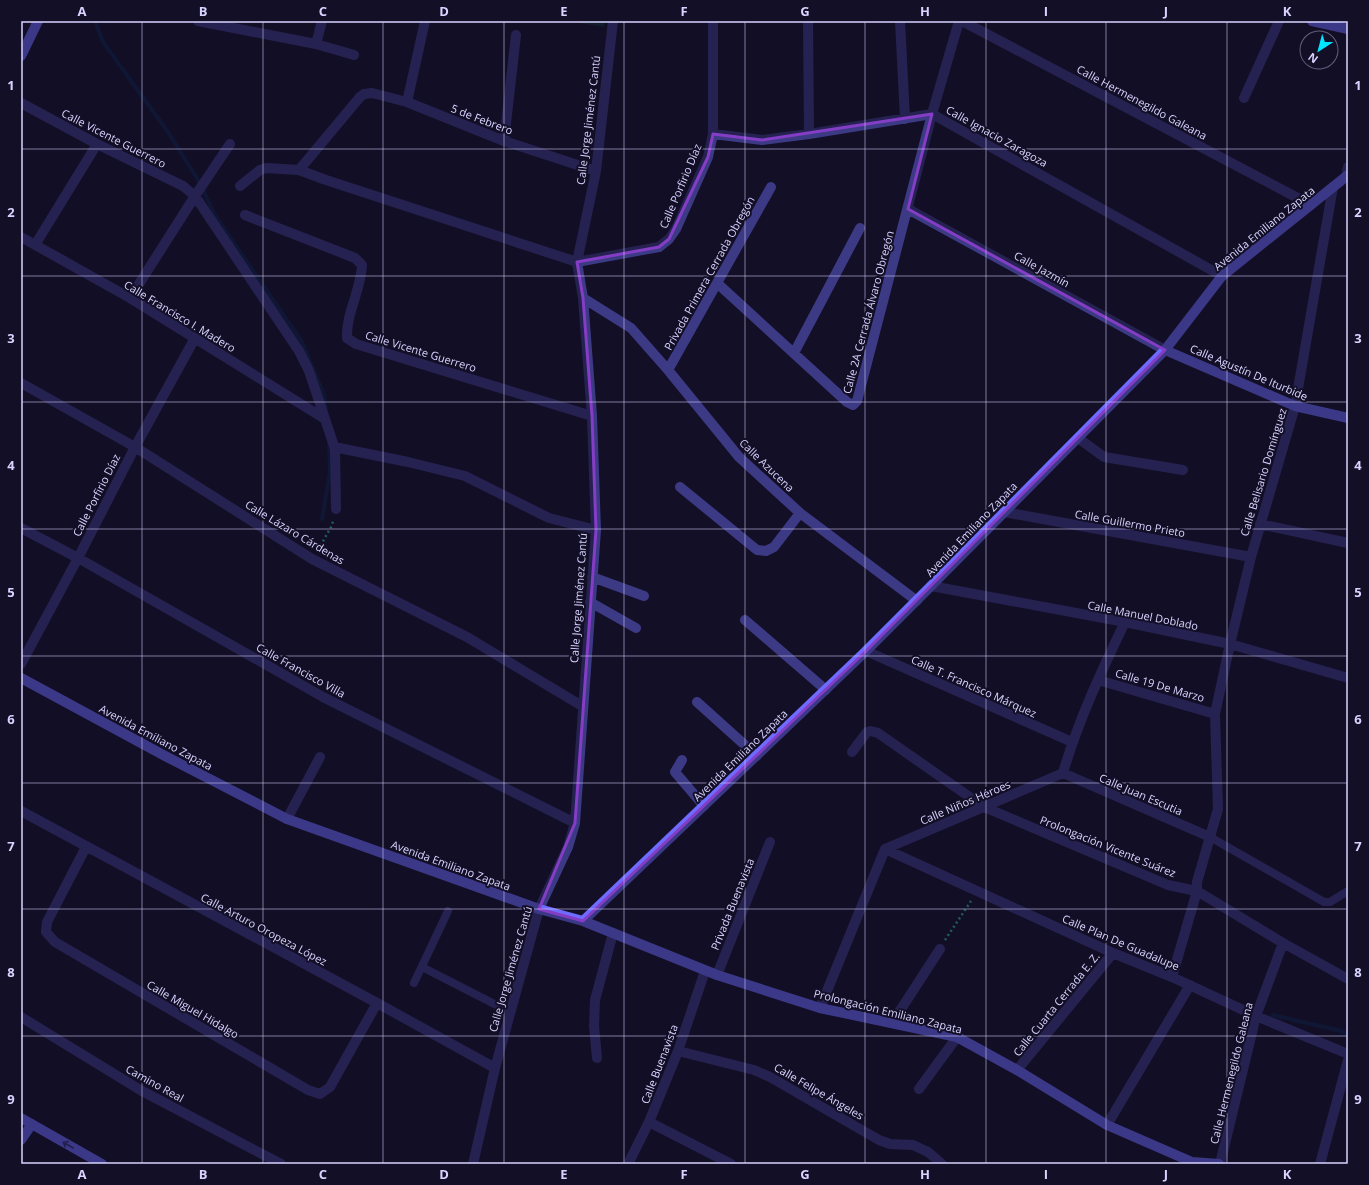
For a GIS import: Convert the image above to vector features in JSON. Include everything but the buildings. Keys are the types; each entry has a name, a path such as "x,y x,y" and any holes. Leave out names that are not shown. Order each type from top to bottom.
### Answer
{"street":[{"path":"21,56 38,21"},
{"path":"198,21 213,22 316,44 354,55"},
{"path":"316,44 322,21"},
{"path":"407,102 425,21"},
{"name":"Calle Jorge Jiménez Cantú","path":"473,1164 495,1068 539,909 568,847 575,823 582,706 596,530 592,416 583,298 577,262 596,171 613,21"},
{"name":"Calle Porfirio Díaz","path":"577,262 658,247 669,239 676,229 708,157 713,134 713,21"},
{"path":"808,21 809,134"},
{"path":"900,21 905,119"},
{"path":"908,209 932,114 959,21"},
{"name":"Calle Hermenegildo Galeana","path":"962,21 1311,204"},
{"path":"1244,98 1279,21"},
{"path":"1312,21 1348,29"},
{"path":"504,141 516,35"},
{"name":"5 de Febrero","path":"299,170 360,97 364,94 372,93 407,102 504,141 596,171"},
{"name":"Calle Vicente Guerrero","path":"21,103 97,144 183,186 195,196 299,351 309,371 325,420 337,449 336,509"},
{"name":"Calle Ignacio Zaragoza","path":"713,134 762,140 932,114 1222,276"},
{"path":"35,245 97,144"},
{"path":"130,298 230,144"},
{"path":"240,186 260,170 266,168 299,170 334,183 577,262"},
{"name":"Avenida Emiliano Zapata","path":"21,678 167,757 287,819 539,909 583,922 917,601 1165,350 1222,276 1333,187 1347,174"},
{"name":"Privada Primera Cerrada Obregón","path":"668,370 771,187"},
{"name":"Calle Belisario Domínguez","path":"1172,977 1197,891 1197,882 1218,809 1215,714 1250,557 1296,406 1333,187"},
{"name":"Calle Jazmín","path":"908,209 1165,350"},
{"name":"Calle 2A Cerrada Álvaro Obregón","path":"717,283 847,402 853,405 857,401 908,209"},
{"name":"Calle Vicente Guerrero","path":"245,215 355,258 362,265 362,275 346,327 347,338 356,344 592,416"},
{"path":"794,353 860,228"},
{"name":"Calle Francisco I. Madero","path":"21,237 130,298 325,420"},
{"name":"Calle Azucena","path":"583,298 631,328 668,370 739,457 800,513 917,601"},
{"name":"Calle Porfirio Díaz","path":"21,664 135,447 195,338"},
{"name":"Calle Agustín De Iturbide","path":"1165,350 1296,406 1348,418"},
{"name":"Calle Lázaro Cárdenas","path":"21,383 135,447 312,559 467,637 582,706"},
{"path":"1078,438 1104,457 1183,470"},
{"path":"337,449 408,462 465,476 549,518 596,530"},
{"path":"680,487 757,550 766,552 774,546 800,513"},
{"name":"Calle Guillermo Prieto","path":"1004,512 1250,557"},
{"path":"1260,524 1348,543"},
{"name":"Calle Francisco Villa","path":"21,528 78,558 323,697 575,823"},
{"path":"592,577 644,596"},
{"name":"Calle Manuel Doblado","path":"931,586 1125,622 1230,644 1348,678"},
{"path":"590,602 636,628"},
{"path":"745,620 826,690"},
{"path":"1063,773 1072,742 1098,680 1125,622"},
{"name":"Calle T. Francisco Márquez","path":"866,651 1072,742"},
{"name":"Calle 19 De Marzo","path":"1098,680 1215,714"},
{"path":"697,702 756,756"},
{"name":"Prolongación Vicente Suárez","path":"852,752 867,732 871,731 878,733 984,807 1168,885 1197,891 1283,943 1348,979"},
{"path":"287,819 320,757"},
{"path":"682,760 675,772 704,806"},
{"name":"Calle Juan Escutia","path":"1063,773 1210,837"},
{"name":"Calle Niños Héroes","path":"886,849 1063,773"},
{"name":"Calle Arturo Oropeza López","path":"21,811 495,1068"},
{"name":"Privada Buenavista","path":"717,975 770,842"},
{"name":"Calle Miguel Hidalgo","path":"86,847 47,922 46,932 55,942 308,1090 320,1094 330,1087 377,1003"},
{"path":"820,1008 886,849"},
{"name":"Calle Plan De Guadalupe","path":"886,849 1113,953 1172,977 1256,1016 1348,1054"},
{"name":"Prolongación Emiliano Zapata","path":"583,922 717,975 820,1008 957,1037 1017,1070 1107,1125 1191,1163 1220,1164"},
{"path":"597,1058 594,1026 595,1000 613,934"},
{"name":"Calle Hermenegildo Galeana","path":"1220,1164 1256,1016 1283,943"},
{"path":"892,1023 940,949"},
{"name":"Calle Cuarta Cerrada E. Z.","path":"1017,1070 1113,953"},
{"name":"Calle Buenavista","path":"628,1164 649,1122 678,1051 706,971"},
{"path":"1107,1125 1190,985"},
{"name":"Camino Real","path":"21,1017 142,1091 281,1164"},
{"path":"919,1090 957,1037"},
{"name":"Calle Felipe Ángeles","path":"678,1051 754,1070 770,1077 879,1140 890,1144 914,1145 928,1152 942,1164"},
{"path":"1320,1164 1348,1060"},
{"path":"21,1118 102,1164"},
{"path":"649,1122 731,1164"},
{"path":"21,1140 32,1124"}],"lane":[{"path":"1210,837 1324,902 1330,902 1348,891"},
{"path":"414,984 448,911"},
{"path":"422,967 510,1012"}],"path":[{"path":"312,559 334,521 336,509"},
{"path":"940,949 978,891"}],"highlighted area":[{"path":"932,114 908,209 1165,350 866,651 583,921 539,909 575,823 596,530 592,416 583,298 577,262 659,247 669,239 708,157 713,134 762,140"}],"green space":[{"path":"568,21 605,21 604,27"}],"waterway":[{"path":"95,21 103,42 168,132 198,180 216,217 302,342 324,395 326,408"},
{"path":"322,519 330,472 329,442"},
{"path":"1273,1015 1341,1031 1348,1035"}]}
